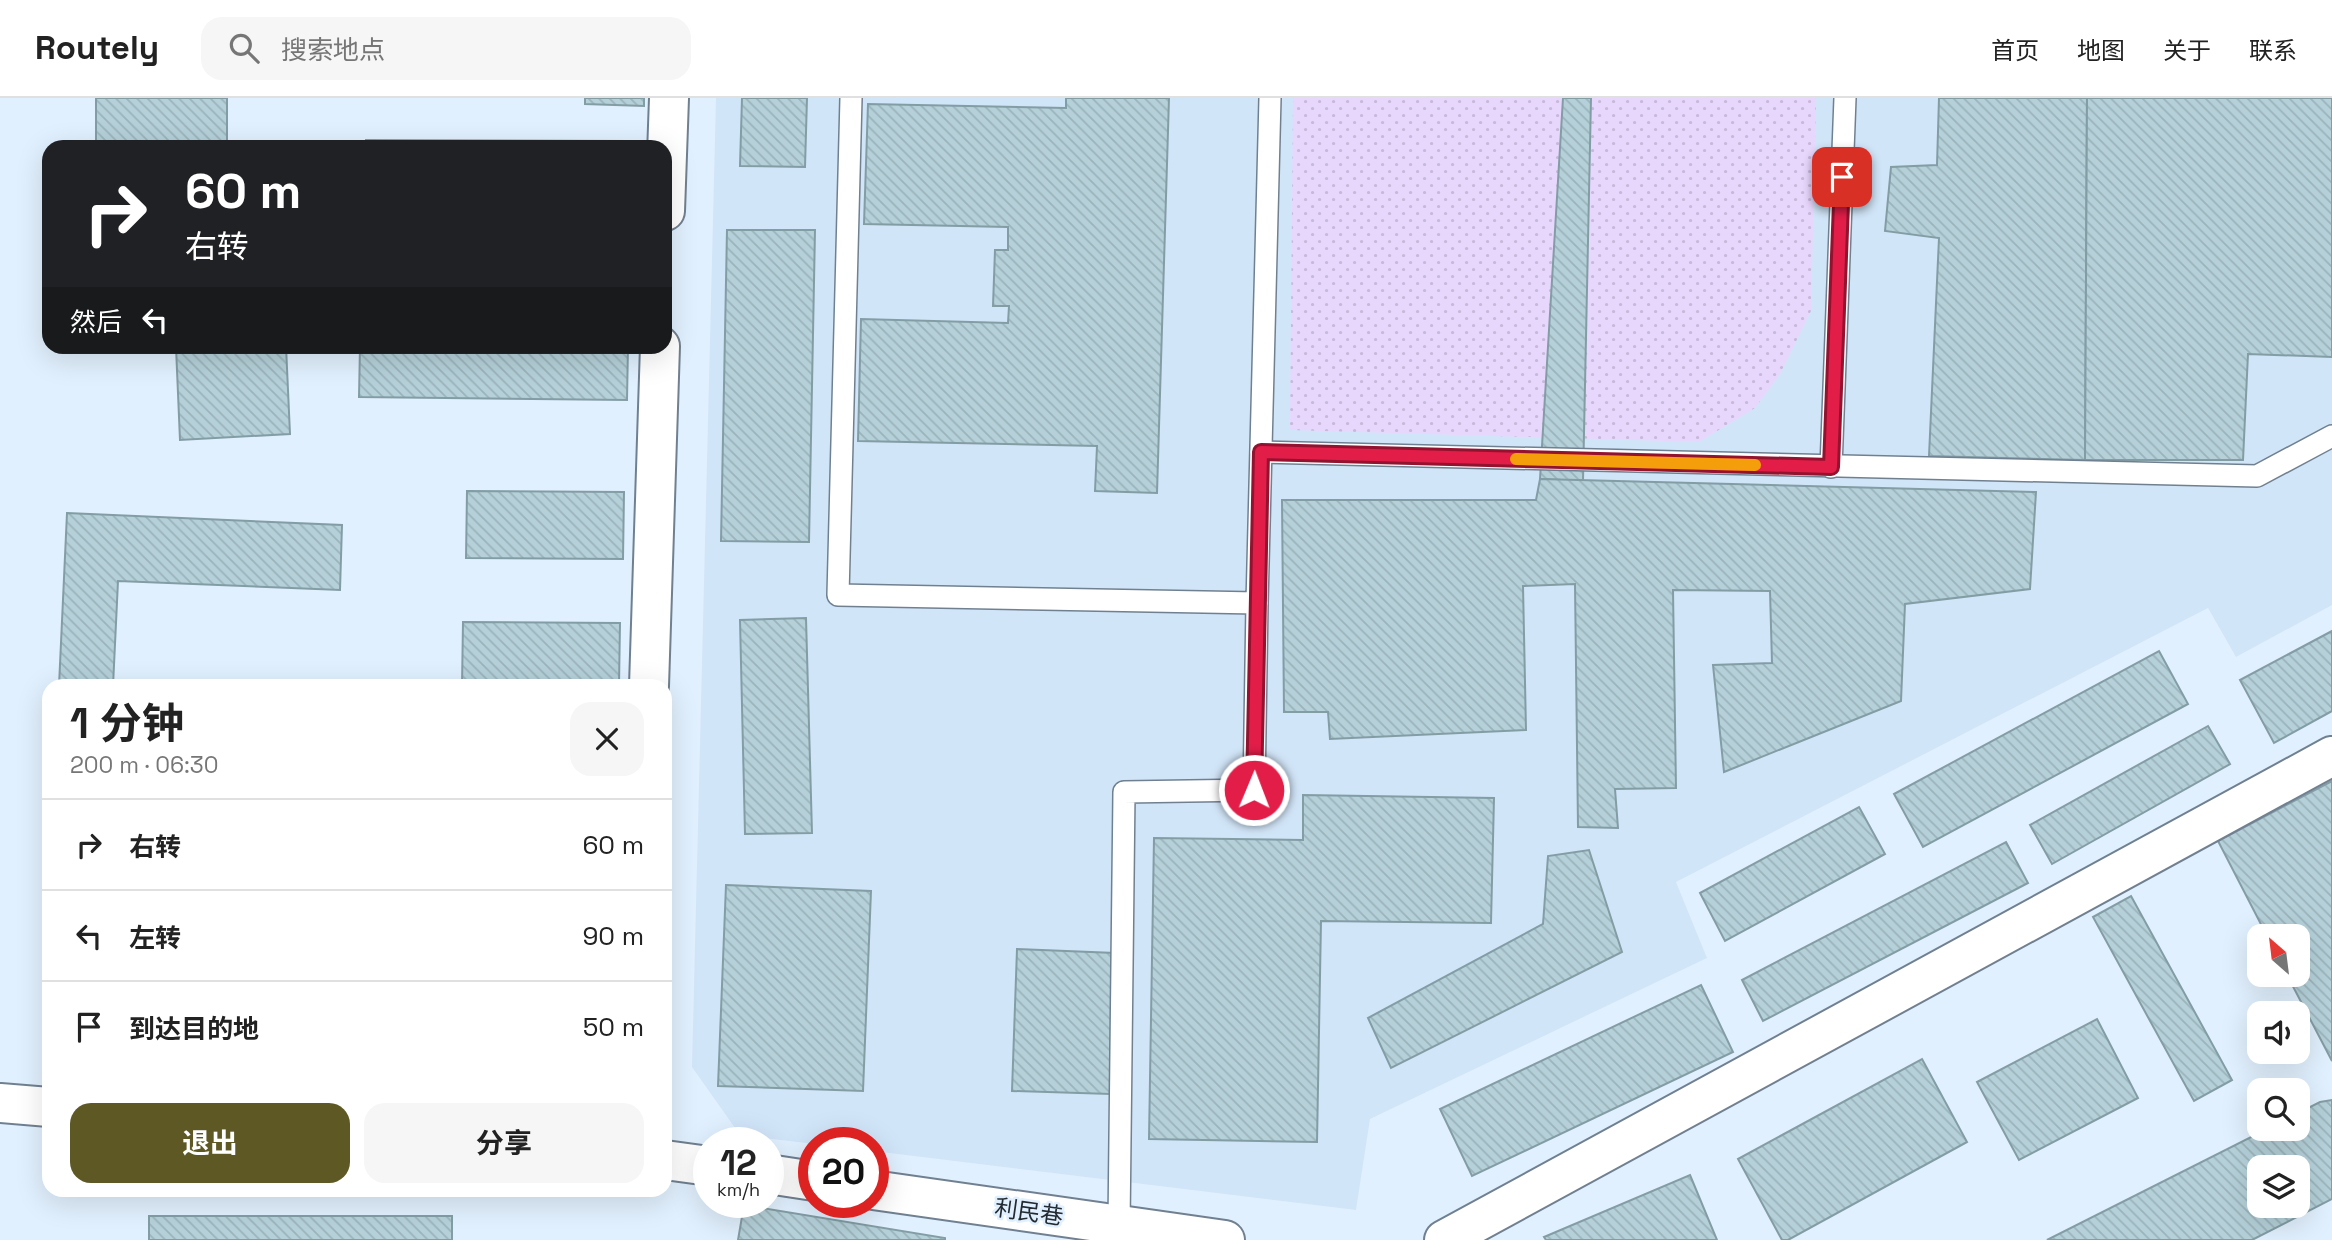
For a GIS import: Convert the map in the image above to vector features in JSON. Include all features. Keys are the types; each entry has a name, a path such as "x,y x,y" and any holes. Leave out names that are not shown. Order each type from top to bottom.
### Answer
{"street":[{"path":"668,140 669,98"},
{"path":"649,679 660,354"},
{"path":"1444,1240 2332,757"},
{"path":"0,1103 42,1106"},
{"path":"672,1161 693,1164"},
{"name":"利民巷","path":"889,1191 1225,1240"}],"lane":[{"path":"851,98 838,595 1257,603"},
{"path":"1119,1225 1124,792 1254,790 1270,98"},
{"path":"1831,467 1845,98"},
{"path":"1261,452 2257,476 2332,436"}],"shaded area":[{"path":"716,98 2332,98 2332,605 2236,657 2208,608 1676,882 1707,958 1370,1119 1356,1210 889,1153 889,1127 798,1127 798,1142 784,1140 784,1127 734,1127 692,1067"},
{"path":"1293,98 1816,98 1811,311 1780,374 1755,408 1699,442 1290,430"}],"building":[{"path":"96,98 227,98 227,140 96,140"},
{"path":"585,98 644,98 644,106 585,104"},
{"path":"742,98 807,98 805,167 740,166"},
{"path":"1066,98 1169,98 1157,493 1095,491 1097,446 858,441 861,319 1008,323 1009,306 993,306 995,250 1008,250 1008,227 864,224 868,104 1066,108"},
{"path":"1563,98 1591,98 1583,481 1540,479"},
{"path":"1939,98 2087,98 2085,460 1929,456 1939,238 1885,231 1891,167 1937,165"},
{"path":"2087,98 2332,98 2332,357 2248,354 2243,460 2085,460"},
{"path":"727,230 815,230 809,542 721,541"},
{"path":"176,354 286,354 290,434 180,440"},
{"path":"360,354 628,354 627,400 359,397"},
{"path":"1540,479 2036,492 2030,589 1905,604 1901,701 1724,772 1713,665 1772,663 1770,591 1673,590 1676,788 1615,789 1618,828 1578,827 1575,584 1523,586 1526,730 1330,739 1328,712 1284,712 1282,500 1536,500"},
{"path":"467,491 624,492 623,559 466,558"},
{"path":"67,513 342,525 340,590 118,581 113,679 59,679"},
{"path":"806,618 812,833 745,834 740,620"},
{"path":"463,622 620,623 619,679 462,679"},
{"path":"2332,631 2332,711 2274,743 2240,680"},
{"path":"2159,651 2188,704 1923,847 1894,794"},
{"path":"2208,726 2230,764 2052,864 2030,825"},
{"path":"2332,781 2332,1061 2310,1019 2310,1001 2301,1001 2293,987 2310,987 2310,924 2261,924 2218,841"},
{"path":"1303,795 1494,798 1491,923 1321,921 1317,1142 1149,1139 1154,838 1303,840"},
{"path":"1859,807 1885,854 1725,941 1700,893"},
{"path":"2006,842 2028,883 1763,1021 1742,980"},
{"path":"1589,850 1622,952 1391,1068 1368,1018 1543,924 1548,856"},
{"path":"726,885 871,891 863,1091 718,1086"},
{"path":"2131,896 2232,1080 2194,1101 2093,917"},
{"path":"1017,949 1115,953 1110,1094 1012,1091"},
{"path":"1701,985 1733,1052 1472,1176 1440,1109"},
{"path":"2097,1019 2138,1098 2019,1160 1977,1082"},
{"path":"1922,1059 1967,1142 1788,1240 1782,1240 1738,1159"},
{"path":"2332,1100 2332,1199 2310,1210 2310,1155 2247,1155 2247,1218 2295,1218 2252,1240 2047,1240 2247,1139 2310,1141 2310,1107"},
{"path":"1690,1175 1717,1240 1546,1240 1544,1237"},
{"path":"784,1212 798,1214 798,1218 823,1218 945,1238 945,1240 738,1240 742,1218 784,1218"},
{"path":"149,1216 452,1216 452,1240 149,1240"}],"slow traffic":[{"path":"1516,459 1755,465"}],"route":[{"path":"1254,790 1261,452 1831,467 1842,177"}]}
